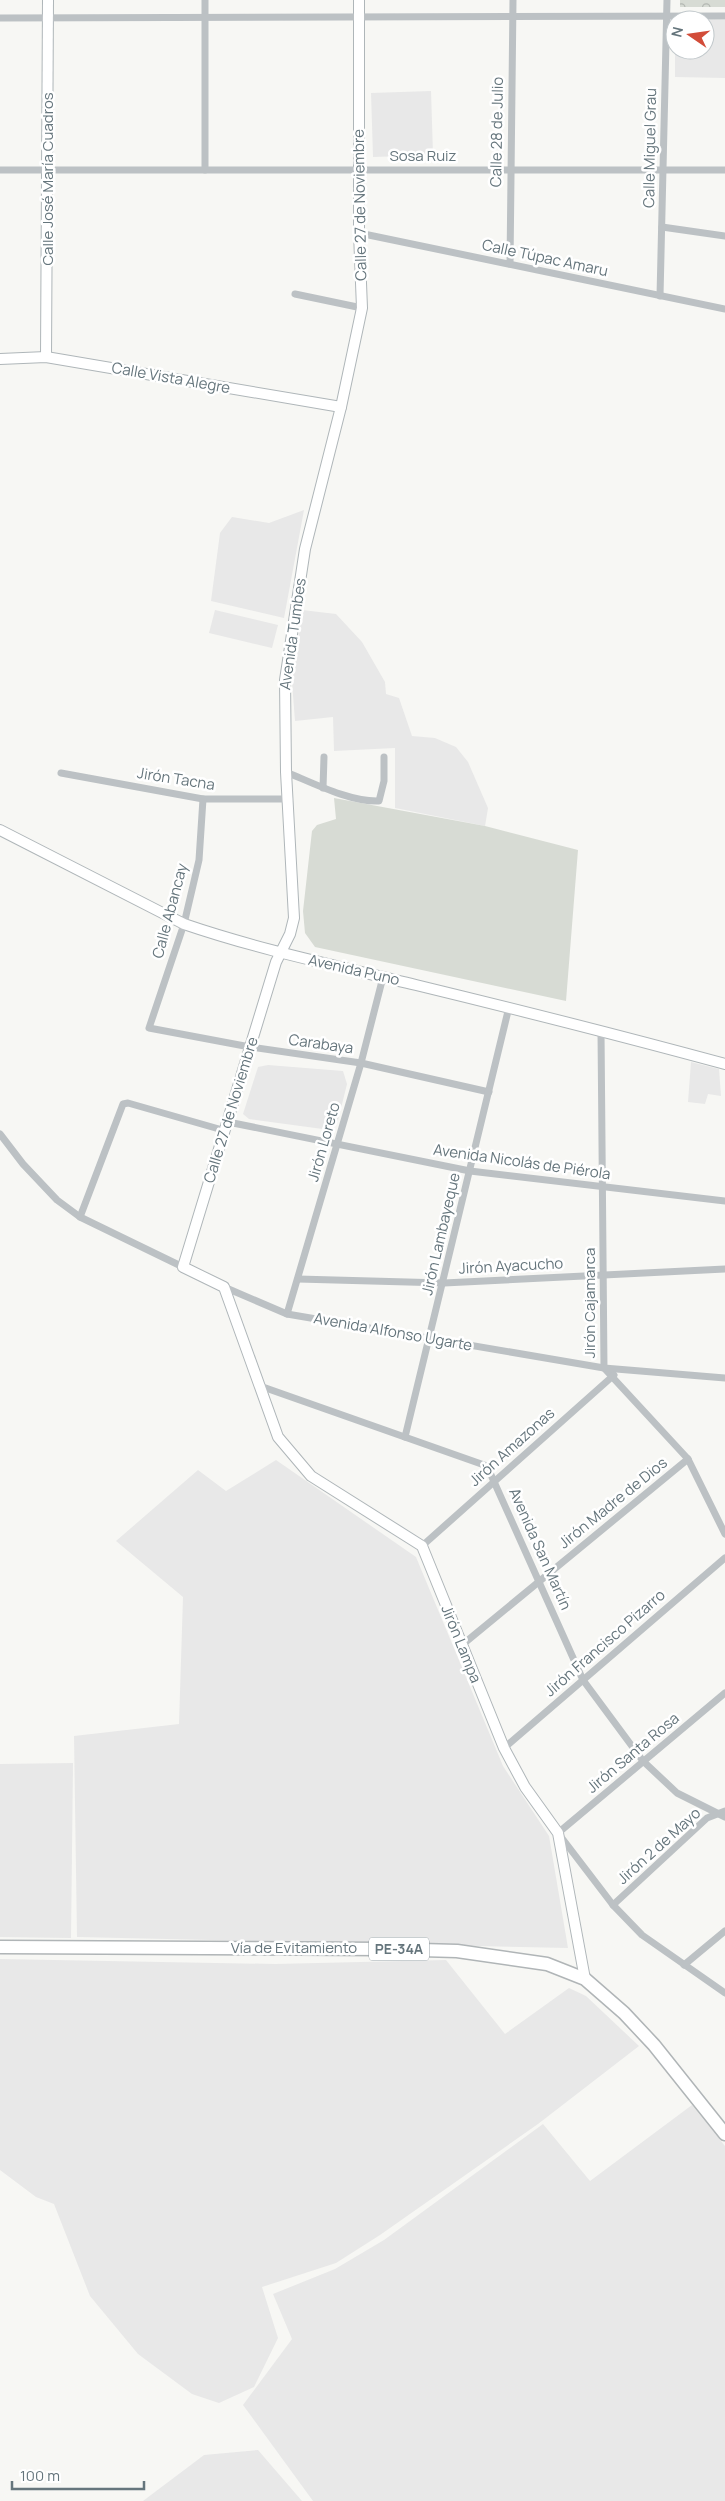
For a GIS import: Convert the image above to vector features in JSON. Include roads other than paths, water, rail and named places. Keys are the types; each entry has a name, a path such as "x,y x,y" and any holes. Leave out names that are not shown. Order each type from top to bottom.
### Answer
{"highway":[{"name":"Vía de Evitamiento","path":"0,1947 457,1951 547,1964 585,1979 624,2013 654,2045 725,2134"}],"street":[{"name":"Calle José María Cuadros","path":"46,357 48,0"},
{"path":"205,0 205,170"},
{"name":"Calle 27 de Noviembre","path":"341,407 362,308 359,233 360,0"},
{"name":"Calle 28 de Julio","path":"510,264 512,0"},
{"path":"0,18 665,15"},
{"name":"Calle Miguel Grau","path":"660,296 665,60"},
{"name":"Sosa Ruiz","path":"0,170 725,170"},
{"path":"662,227 725,236"},
{"name":"Calle Túpac Amaru","path":"359,233 725,310"},
{"path":"294,294 362,308"},
{"name":"Calle Vista Alegre","path":"0,359 46,357 341,407"},
{"name":"Avenida Tumbes","path":"281,953 294,918 289,799 286,772 285,699 287,662 305,549 341,407"},
{"path":"323,788 324,757"},
{"path":"286,772 323,788 361,799 379,801 384,781 384,757"},
{"name":"Jirón Tacna","path":"61,773 203,799 289,799"},
{"name":"Calle Abancay","path":"149,1028 184,924 198,860 203,799"},
{"name":"Avenida Puno","path":"0,830 184,924 281,953 509,1007 725,1064"},
{"name":"Calle 27 de Noviembre","path":"183,1267 276,962 281,953"},
{"name":"Jirón Loreto","path":"288,1314 362,1063 383,977"},
{"name":"Jirón Lambayeque","path":"406,1437 509,1007"},
{"name":"Carabaya","path":"149,1028 250,1047 362,1063 489,1092"},
{"name":"Jirón Cajamarca","path":"601,1031 604,1368 688,1459 725,1534"},
{"name":"Avenida Nicolás de Piérola","path":"80,1217 120,1107 128,1103 227,1126 338,1144 470,1171 725,1201"},
{"name":"Avenida Alfonso Ugarte","path":"0,1134 23,1164 57,1200 80,1217 224,1287 288,1314 604,1368 725,1378"},
{"name":"Jirón Ayacucho","path":"298,1279 444,1283 725,1270"},
{"path":"224,1287 260,1386 266,1409 278,1437 311,1476 422,1546"},
{"name":"Jirón Amazonas","path":"422,1546 621,1369"},
{"name":"Avenida San Martín","path":"260,1386 487,1466 583,1680 643,1762 677,1793 724,1814"},
{"name":"Jirón Madre de Dios","path":"462,1645 688,1459"},
{"name":"Jirón Lampa","path":"422,1546 504,1748 525,1787 614,1905 642,1935 725,1993"},
{"name":"Jirón Francisco Pizarro","path":"504,1748 725,1558"},
{"name":"Jirón Santa Rosa","path":"558,1833 725,1693"},
{"name":"Jirón 2 de Mayo","path":"614,1905 708,1818 724,1814"},
{"path":"558,1833 585,1979"},
{"path":"684,1965 725,1931"}]}
